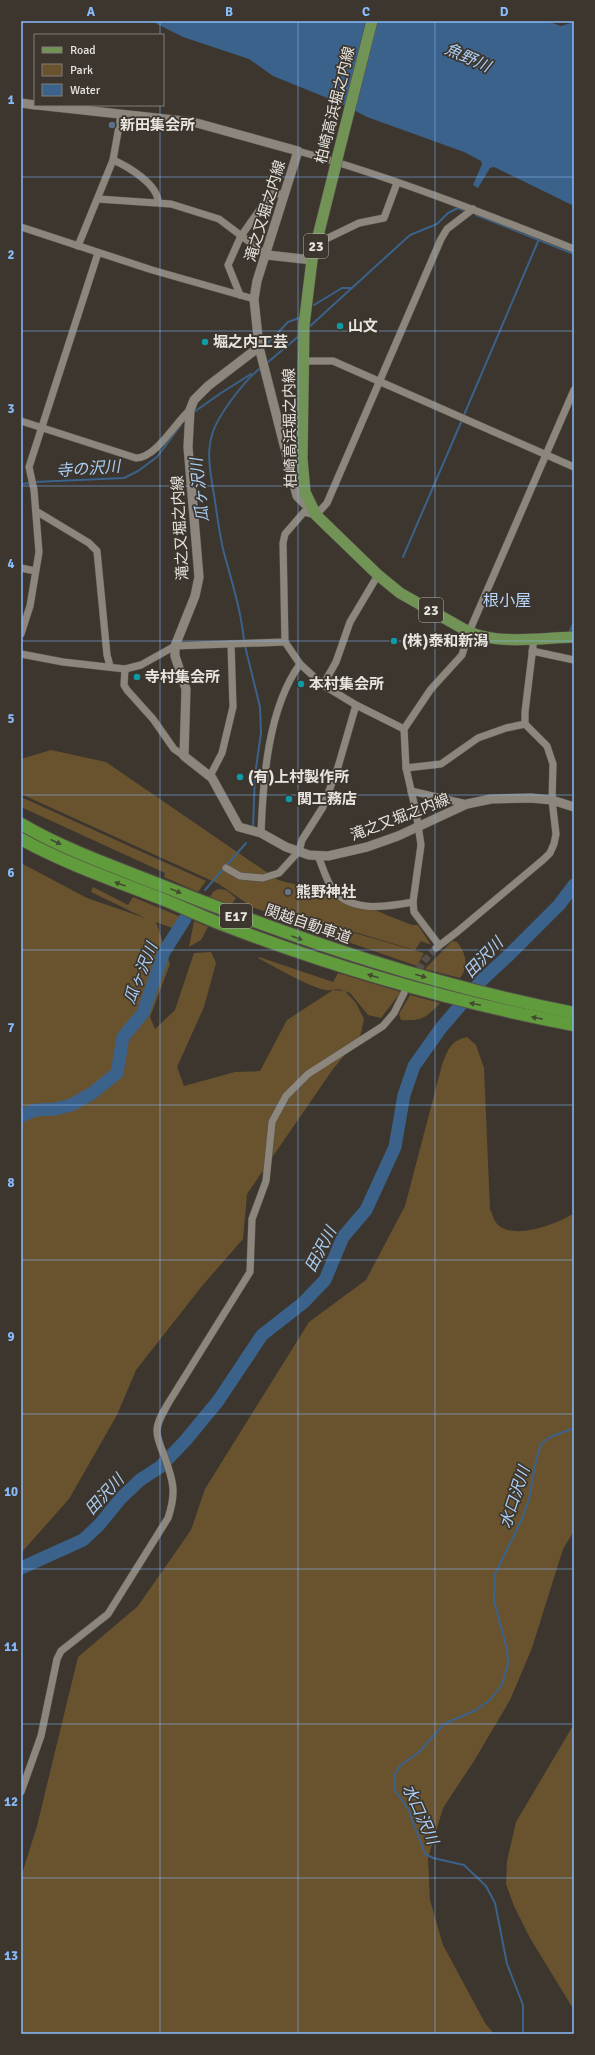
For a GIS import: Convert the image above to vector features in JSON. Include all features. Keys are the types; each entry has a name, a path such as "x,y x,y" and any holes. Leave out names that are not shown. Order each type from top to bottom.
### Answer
{"highway":[{"name":"関越自動車道","path":"21,824 50,839 116,868 257,924 389,967 459,987 574,1013"},
{"name":"関越自動車道","path":"21,839 92,873 220,923 339,965 451,998 574,1025"}],"main road":[{"name":"柏崎高浜堀之内線","path":"372,21 312,260 304,325 302,459 305,492 316,515 378,575 400,593 469,632 496,639 574,637"},
{"name":"滝之又堀之内線","path":"21,103 34,105"},
{"name":"滝之又堀之内線","path":"44,106 193,122 298,151 267,255 257,281 254,299 259,347 208,386 194,400 190,410 188,447 199,577 195,596 175,646"},
{"path":"267,255 312,260"},
{"path":"259,347 297,496 316,515"},
{"path":"175,646 175,656 186,689 184,756"},
{"name":"滝之又堀之内線","path":"184,756 210,776 226,800 239,827 261,833 286,847 309,855 328,856 367,847 418,827 467,804 491,799 531,798 552,800 574,807"}],"street":[{"path":"78,246 98,199 112,160 121,115"},
{"path":"298,151 354,167 473,209 574,249"},
{"path":"112,160 130,168 142,177 155,192 158,202"},
{"path":"318,239 328,238 359,223 384,218 397,183"},
{"path":"240,295 228,265 241,236 271,194 285,194"},
{"path":"98,199 171,204 219,219 267,255"},
{"path":"404,728 356,705 323,685 300,664 285,642 283,542 285,534 304,512 316,515 327,503 441,239 447,229 473,209"},
{"path":"21,227 98,253 254,299"},
{"path":"21,634 30,606 39,552 34,490 29,467 40,427 98,253"},
{"path":"303,361 333,361 574,466"},
{"path":"534,638 525,712 525,724 547,746 550,753 553,764 552,800 556,834 550,853 457,932 438,946 414,912 413,902 421,845 406,768 404,728 431,689 462,655 469,632 574,390"},
{"path":"21,421 136,458 141,458 151,453 181,418 190,410"},
{"path":"36,511 89,543 97,551 107,655 110,666"},
{"path":"21,568 35,571"},
{"path":"323,685 336,662 350,622 378,575"},
{"path":"21,654 63,662 110,666 125,669 140,665 175,646 285,642"},
{"path":"210,776 222,753 233,707 231,644"},
{"path":"532,651 574,660"},
{"path":"261,833 264,781 278,708 293,673 300,664"},
{"path":"125,669 124,685 127,690 153,719 174,750 184,756"},
{"path":"226,868 240,876 263,878 279,873 299,851 302,840 323,806 338,767 356,705"},
{"path":"406,768 440,764 478,738 506,728 525,724"},
{"path":"411,791 467,804"},
{"path":"318,856 330,886 350,904 361,906 394,905 413,902"},
{"path":"21,1792 41,1736 57,1659 61,1651 108,1614 168,1518 174,1492 173,1482 158,1437 158,1424 169,1402 250,1272 252,1219 266,1181 272,1122 286,1096 308,1074 383,1026 394,1013 404,993"}],"green space":[{"path":"51,750 106,762 278,880 347,898 412,925 418,925 431,945 421,941 415,950 354,932 344,940 252,907 219,884 21,794 21,759"},
{"path":"21,797 206,881 198,892 164,877 165,873 21,807"},
{"path":"21,863 87,898 145,918 91,892 93,887 128,905 133,897 181,917 175,929 156,922 170,964 150,1017 155,1029 175,1010 194,953 211,952 216,963 204,1007 177,1067 184,1086 235,1072 260,1071 287,1020 333,990 344,991 339,989 326,990 311,985 258,958 259,957 333,982 338,973 401,992 381,1018 368,1015 350,993 345,991 356,1003 364,1019 360,1037 333,1069 247,1194 243,1239 202,1286 136,1370 117,1415 69,1499 21,1553"},
{"path":"218,889 226,890 236,898 231,905 210,897 213,892"},
{"path":"194,921 208,927 201,940 189,947"},
{"path":"354,933 424,953 417,966 348,942"},
{"path":"452,941 457,942 464,955 465,969 460,978 425,969"},
{"path":"410,995 440,1003 423,1018 401,1020 399,1014"},
{"path":"467,1037 476,1045 484,1068 490,1209 495,1221 501,1227 511,1231 521,1231 557,1222 574,1213 574,1531 563,1549 532,1648 510,1700 474,1761 443,1808 428,1858 430,1900 443,1945 485,2023 494,2034 21,2034 21,1877 37,1826 78,1657 138,1606 191,1530 205,1489 309,1322 366,1280 405,1206 442,1065 446,1055 453,1044"},
{"path":"574,1724 574,2010 530,1938 514,1906 506,1884 507,1861 516,1822"}],"water":[{"name":"魚野川","path":"151,21 547,21 561,26 574,22 574,206 494,167 490,168 478,188 473,185 482,164 481,161 464,152 367,117 342,104 273,76 249,59 183,37"}],"waterway":[{"name":"瓜ヶ沢川","path":"308,328 410,235 437,224 448,213 458,208 463,210"},
{"path":"476,215 574,254"},
{"path":"464,415 539,239"},
{"path":"314,305 342,288 352,288"},
{"path":"266,345 288,322 299,318"},
{"name":"瓜ヶ沢川","path":"267,363 300,335"},
{"name":"瓜ヶ沢川","path":"244,641 238,606 220,536 210,473 209,450 215,427 226,408 240,388 255,372 262,367"},
{"name":"寺の沢川","path":"194,412 251,374"},
{"path":"403,557 462,420"},
{"name":"寺の沢川","path":"34,482 124,478 138,471 157,457 181,425"},
{"name":"寺の沢川","path":"21,484 30,483"},
{"path":"570,631 574,622"},
{"name":"瓜ヶ沢川","path":"245,646 260,707 261,733 255,775 253,828"},
{"name":"瓜ヶ沢川","path":"205,890 246,843"},
{"name":"田沢川","path":"21,1568 83,1540 99,1525 121,1498 140,1480 160,1467 185,1441 218,1401 262,1335 303,1303 325,1280 343,1237 366,1210 395,1147 404,1095 414,1066 441,1028 482,980 559,905 574,885"},
{"name":"瓜ヶ沢川","path":"21,1116 35,1110 55,1109 71,1105 91,1094 117,1073 123,1037 143,1013 164,952 185,919"},
{"name":"水口沢川","path":"523,2034 523,2005 507,1964 495,1903 486,1886 464,1865 433,1858 425,1854 408,1809 394,1789 395,1774 400,1766 419,1752 444,1724 476,1710 490,1700 502,1685 508,1664 507,1649 494,1601 495,1574 522,1519 529,1499 536,1460 541,1444 550,1437 574,1428"}],"tunnel":[{"path":"407,988 425,960 436,948"}],"place":[{"name":"新田集会所","path":"112,125"},
{"name":"山文","path":"340,326"},
{"name":"堀之内工芸","path":"205,342"},
{"name":"(株)泰和新潟","path":"394,641"},
{"name":"寺村集会所","path":"137,677"},
{"name":"本村集会所","path":"301,684"},
{"name":"(有)上村製作所","path":"240,777"},
{"name":"関工務店","path":"289,799"},
{"name":"熊野神社","path":"288,892"}],"district":[{"name":"根小屋","path":"507,600"}]}
